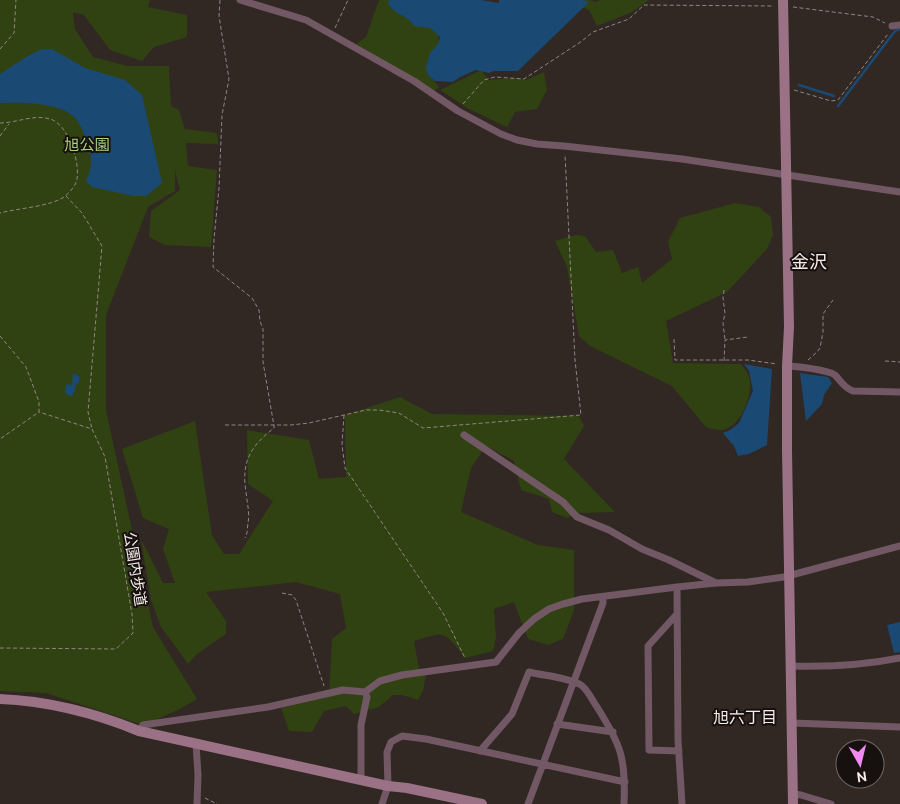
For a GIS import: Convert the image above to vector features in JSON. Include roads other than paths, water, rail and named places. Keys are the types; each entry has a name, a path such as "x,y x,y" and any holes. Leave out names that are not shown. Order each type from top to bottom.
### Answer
{"street":[{"path":"240,0 306,20 428,90 458,111 501,134 517,140 537,144 682,159 900,192"},
{"path":"783,3 789,327 787,450 791,575 793,799 801,795 831,804"},
{"path":"787,367 828,371 846,389 853,391 900,392"},
{"path":"464,435 563,502 578,517 609,530 642,549 716,583"},
{"path":"139,732 143,725 151,723 268,707 343,690 365,692 380,681 402,675 496,662 534,619 549,609 582,599 716,583 748,582 791,575 900,546"},
{"path":"677,587 679,750 682,804"},
{"path":"528,804 604,602 603,597"},
{"path":"677,614 648,646 649,750 679,750"},
{"path":"792,666 810,667 883,662 900,658"},
{"path":"480,751 512,714 529,672 574,682 584,687 613,732 623,756 624,804"},
{"path":"361,780 361,725 368,697 365,692"},
{"path":"0,699 52,704 120,723 139,732 388,786 407,788 482,804"},
{"path":"792,723 900,727"},
{"path":"557,724 613,732"},
{"path":"382,804 388,786 387,752 391,742 402,736 426,739 625,782"},
{"path":"196,744 197,804"}],"water":[{"path":"389,0 481,0 499,3 499,0 583,0 589,2 518,71 494,71 489,73 476,70 453,82 435,81 428,75 426,68 430,53 438,44 440,37 430,28 414,26 408,19 391,7 388,3"},
{"path":"42,49 52,49 85,68 125,80 142,95 162,183 146,196 134,196 92,187 86,181 91,164 89,147 80,124 69,113 40,104 0,103 0,74"},
{"path":"744,364 772,369 767,445 749,454 738,456 734,446 723,433 739,423 753,391 749,371"},
{"path":"73,373 79,376 79,382 75,385 73,395 70,396 65,393 66,384 72,385"},
{"path":"800,373 828,377 832,383 824,395 822,404 806,421"},
{"path":"900,622 900,652 894,653 887,625"}],"waterway":[{"path":"838,106 895,31 900,29"},
{"path":"799,85 834,96"}],"district":[{"name":"金沢","path":"809,262"},
{"name":"旭六丁目","path":"745,717"}],"park label":[{"name":"旭公園","path":"87,145"}]}
